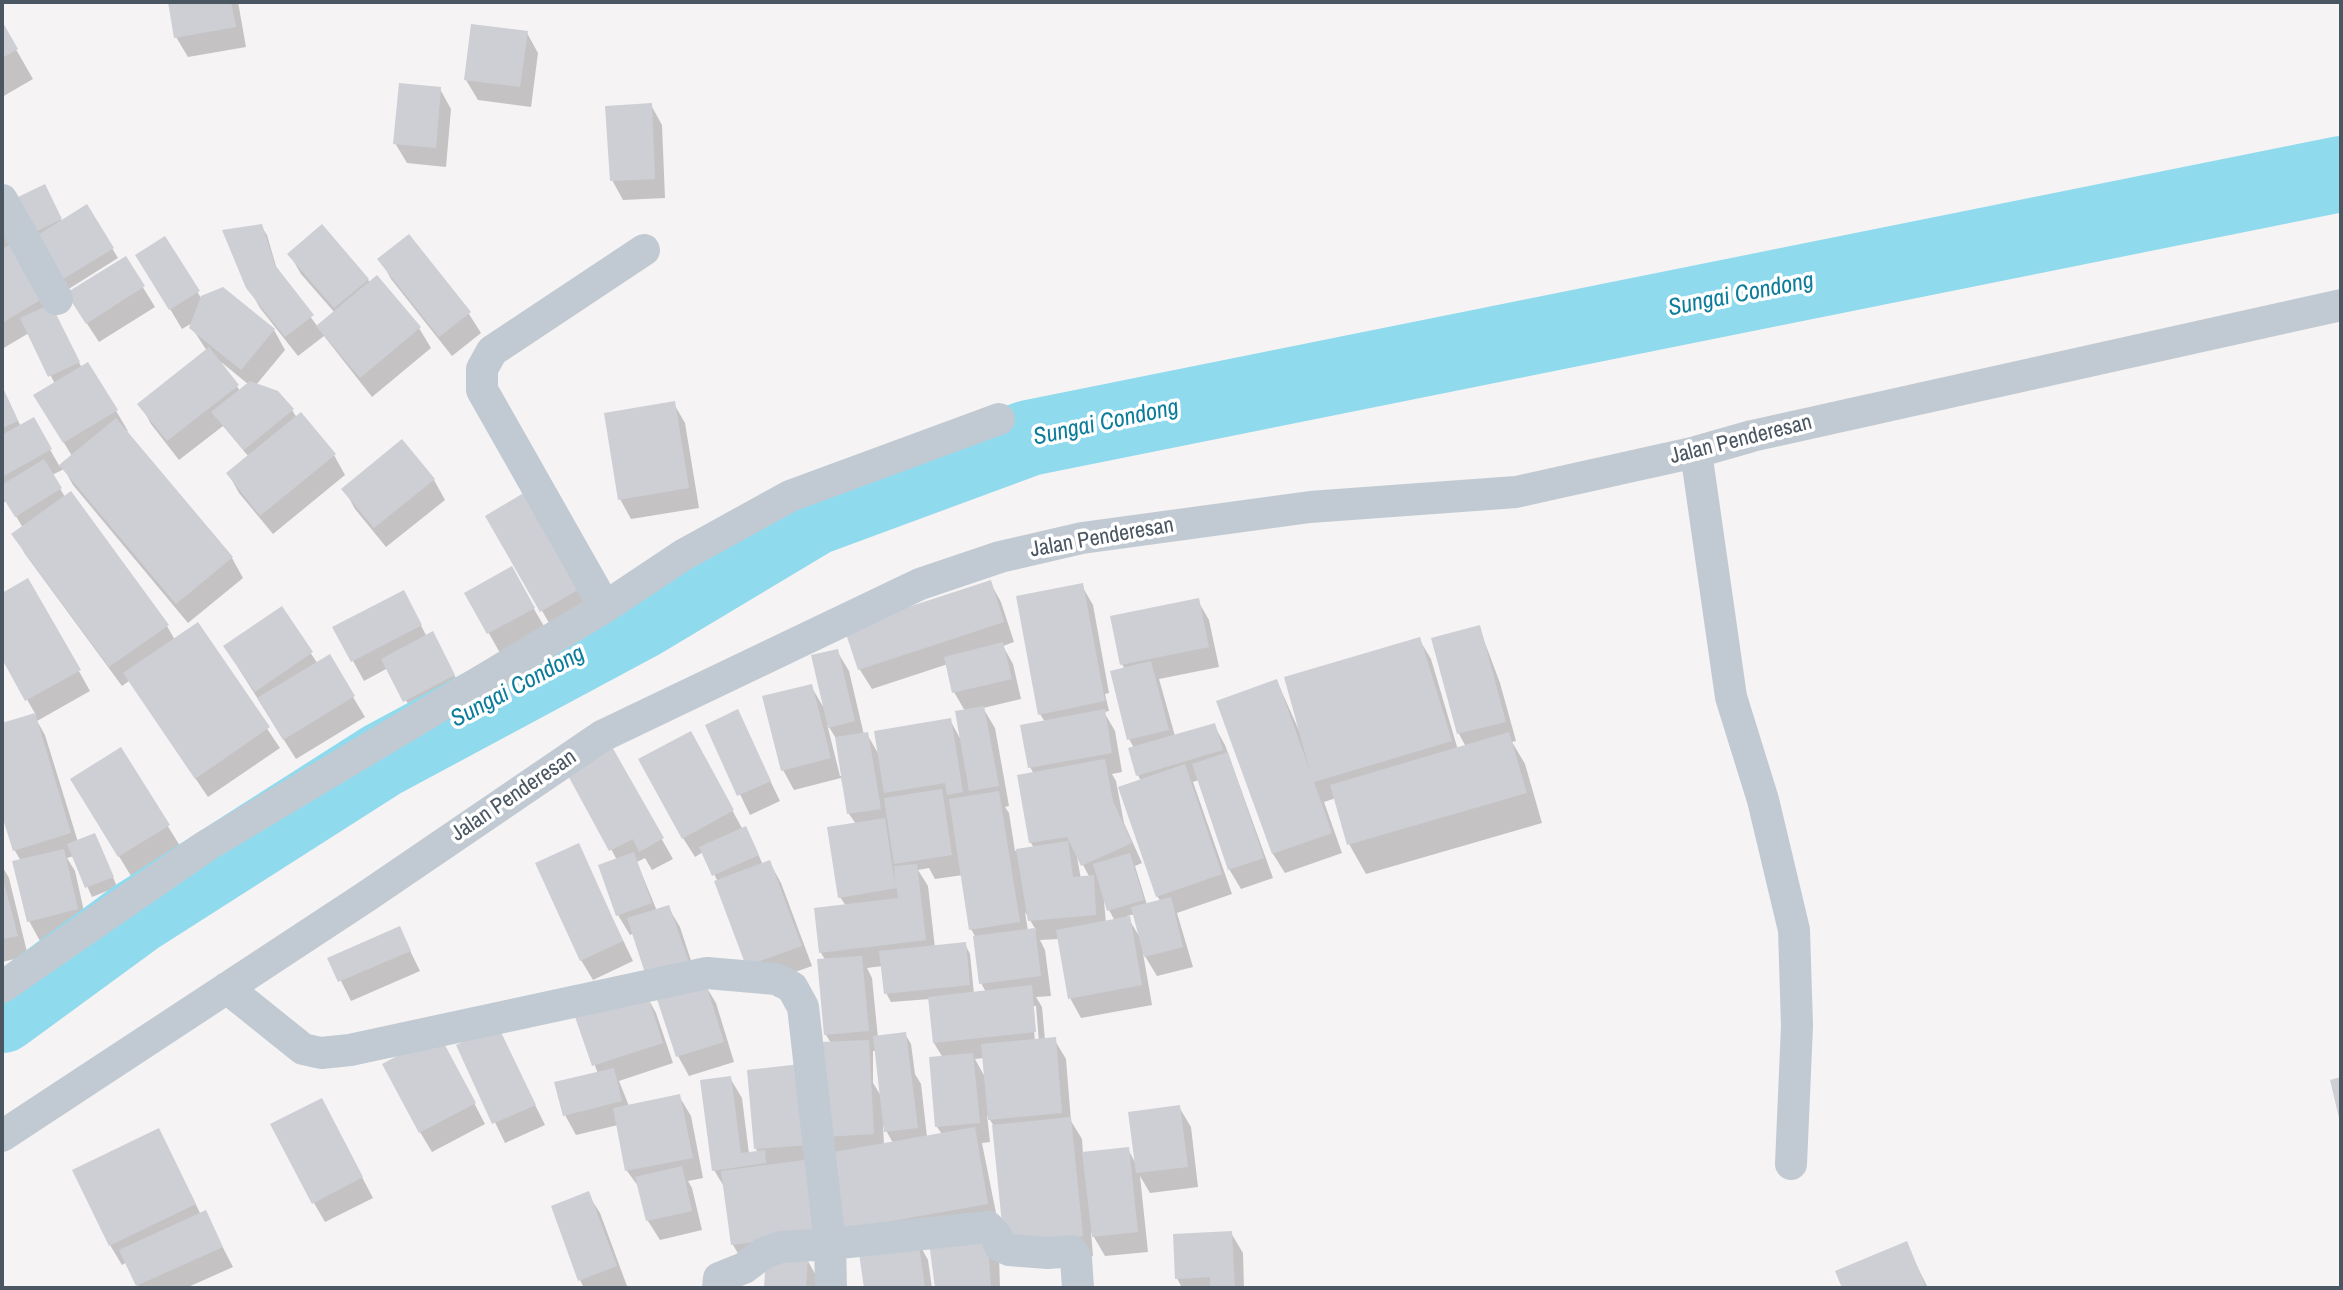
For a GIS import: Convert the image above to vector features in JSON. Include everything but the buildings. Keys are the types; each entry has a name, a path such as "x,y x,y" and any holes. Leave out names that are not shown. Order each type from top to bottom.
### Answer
{"street":[{"path":"2,200 57,299"},
{"path":"605,607 482,390 482,369 492,351 644,250"},
{"name":"Jalan Penderesan","path":"2,1136 602,736 920,584 1000,557 1082,538 1310,507 1516,492 1696,452 1768,432 2341,305"},
{"path":"2,987 206,846 605,607 683,555 790,496 999,419"},
{"path":"1696,452 1731,697 1763,800 1794,930 1797,1026 1791,1164"},
{"path":"227,988 303,1049 321,1053 350,1050 707,973 776,979 792,987 803,1007 830,1244 831,1288"},
{"path":"718,1288 719,1278 781,1247 988,1227 1000,1246 1009,1250 1071,1251 1076,1258 1078,1288"}],"waterway":[{"name":"Sungai Condong","path":"2,1015 136,917 382,760 643,620 815,517 1029,438 2341,174"}]}
